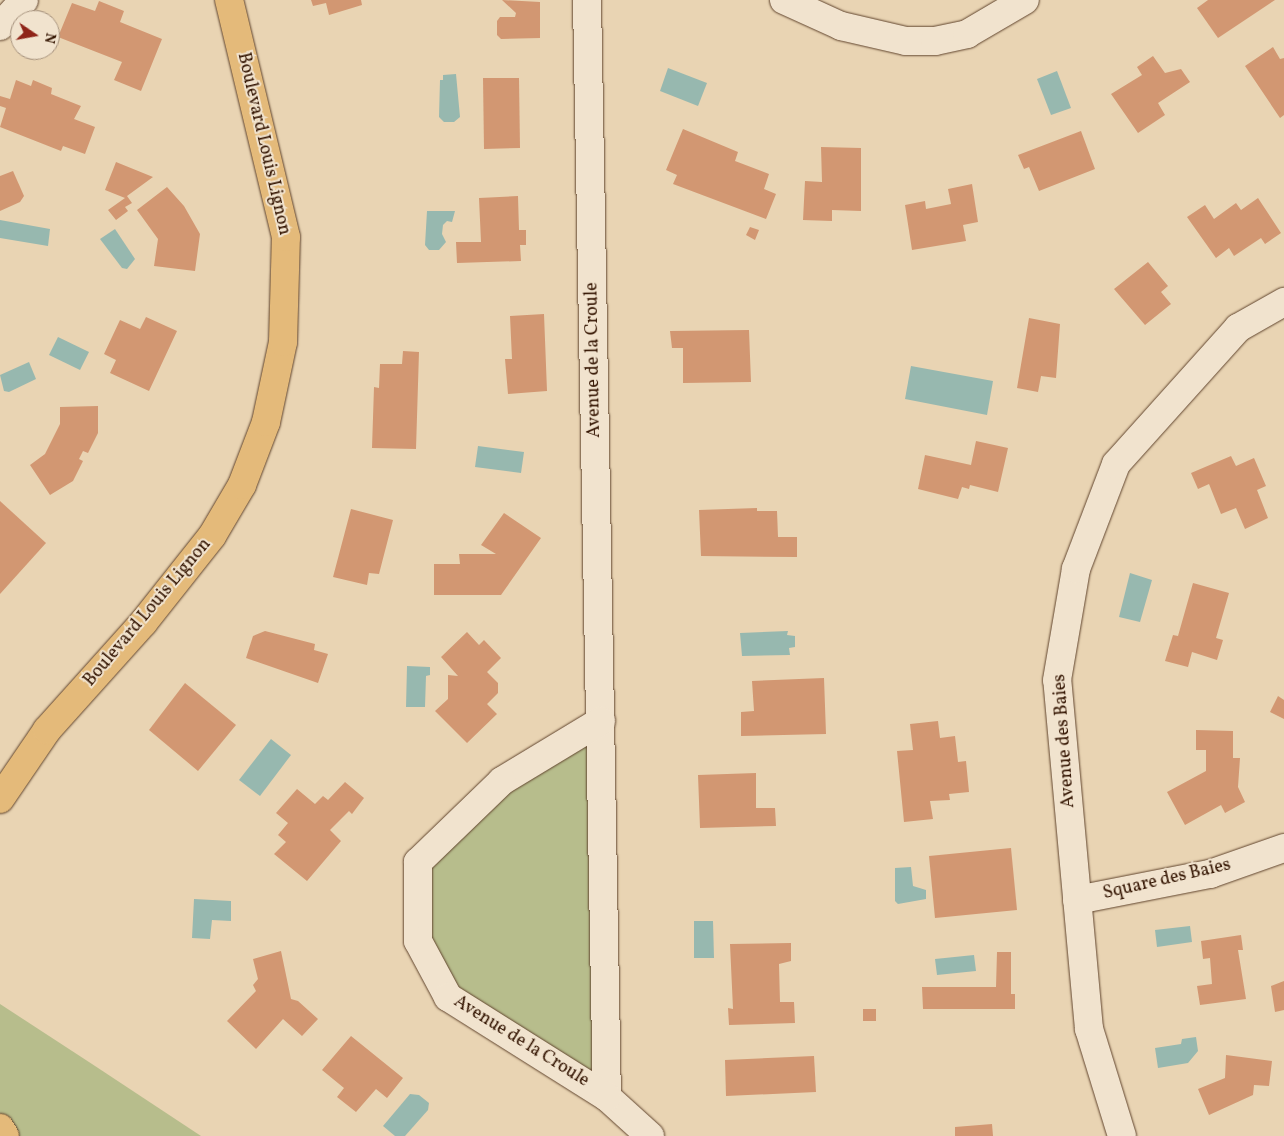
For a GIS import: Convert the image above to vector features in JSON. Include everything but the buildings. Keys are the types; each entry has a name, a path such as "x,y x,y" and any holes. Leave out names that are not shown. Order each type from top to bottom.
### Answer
{"main road":[{"name":"Boulevard Louis Lignon","path":"0,799 48,730 143,623 202,549 242,485 266,422 283,342 286,237 229,0"},
{"path":"0,1128 5,1136"}],"street":[{"path":"0,26 24,0"},
{"name":"Avenue de la Croule","path":"587,0 607,1096"},
{"path":"784,0 841,26 906,41 936,40 966,34 1025,0"},
{"name":"Avenue des Baies","path":"1122,1136 1089,1029 1057,680 1076,569 1116,464 1238,328 1284,302"},
{"name":"Avenue de la Croule","path":"601,721 502,780 418,862 418,941 448,996 607,1096 650,1136"},
{"name":"Square des Baies","path":"1078,900 1210,874 1284,848"}],"green space":[{"path":"598,725 606,1095 449,995 420,941 420,863 503,782"},
{"path":"0,1004 92,1064 201,1136 0,1136"}],"water":[{"path":"668,68 707,83 698,106 660,91"},
{"path":"1057,71 1071,108 1051,115 1037,79"},
{"path":"456,74 460,117 454,122 444,122 439,117 440,80 443,80 443,75"},
{"path":"427,211 455,211 452,222 447,221 443,225 442,234 446,242 439,250 429,250 425,245"},
{"path":"0,220 50,229 48,246 0,238"},
{"path":"115,229 135,259 127,269 122,268 100,239"},
{"path":"58,337 89,352 80,370 49,355"},
{"path":"29,362 36,379 9,392 4,391 0,375"},
{"path":"911,366 993,381 987,415 905,399"},
{"path":"478,446 524,452 521,473 475,467"},
{"path":"1130,573 1152,580 1140,622 1119,617"},
{"path":"788,631 787,635 795,636 795,647 789,648 790,655 742,656 740,633"},
{"path":"407,666 430,667 430,675 426,676 425,707 406,707"},
{"path":"271,739 291,755 260,796 239,780"},
{"path":"911,867 913,886 926,890 926,899 898,904 895,901 895,868"},
{"path":"194,899 231,901 231,921 212,920 210,939 192,938"},
{"path":"694,921 713,921 714,958 694,958"},
{"path":"1190,926 1192,942 1157,947 1155,930"},
{"path":"974,955 976,971 937,975 935,959"},
{"path":"1196,1037 1198,1051 1188,1063 1158,1068 1155,1048 1181,1044 1182,1039"},
{"path":"410,1094 419,1095 429,1103 428,1110 405,1136 395,1136 383,1126"}]}
